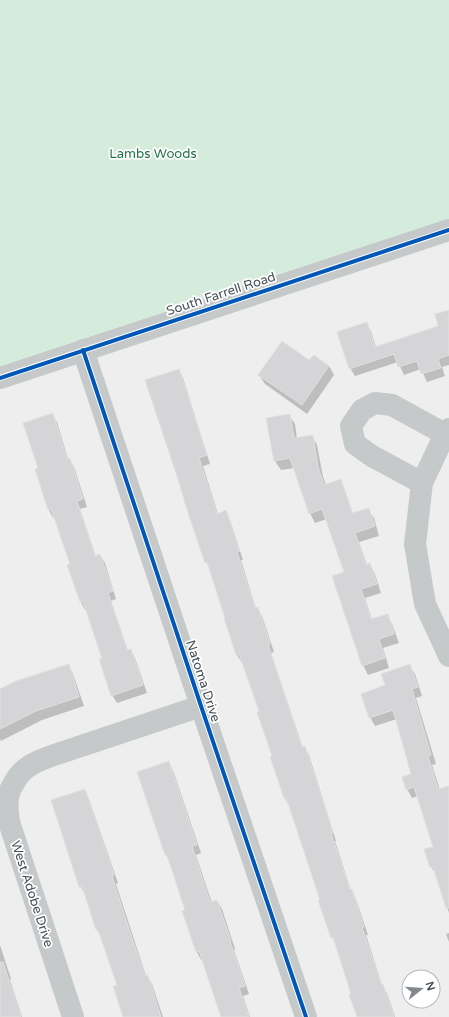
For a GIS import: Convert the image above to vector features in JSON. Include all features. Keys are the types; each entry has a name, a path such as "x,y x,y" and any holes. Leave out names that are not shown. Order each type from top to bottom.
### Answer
{"street":[{"name":"South Farrell Road","path":"0,378 449,230"},
{"name":"Natoma Drive","path":"83,350 306,1017"},
{"path":"422,483 372,456 356,444 351,426 362,410 375,403 392,405 447,431 422,483 415,544 425,604 449,656"},
{"name":"West Adobe Drive","path":"73,1017 9,822 7,808 9,794 15,780 23,770 37,761 54,754 201,706"}],"green space":[{"name":"Lambs Woods","path":"0,0 449,0 449,219 0,367"}],"building":[{"path":"449,310 449,355 438,359 441,368 421,374 417,361 398,367 394,354 349,369 337,332 367,322 375,347 438,326 435,314"},
{"path":"282,341 309,360 314,355 329,366 302,405 258,375"},
{"path":"179,369 207,455 199,458 217,514 226,510 240,551 237,552 255,608 258,607 270,644 268,645 302,747 305,746 333,833 331,833 350,890 352,889 364,927 362,927 394,1017 357,1017 349,995 351,994 333,937 331,938 286,797 284,798 270,757 272,756 257,712 259,711 239,654 236,655 207,562 205,563 188,513 145,380"},
{"path":"53,413 67,459 70,458 83,499 77,501 95,556 100,554 113,591 108,593 127,650 131,649 143,685 111,696 99,659 102,659 83,601 80,602 67,565 70,564 51,509 48,510 35,469 38,468 23,423"},
{"path":"290,414 294,438 313,435 318,467 324,485 341,479 352,513 369,508 375,526 355,533 366,565 370,563 377,584 361,589 371,619 388,614 394,634 379,639 385,658 362,666 332,576 344,572 322,509 309,514 290,458 274,461 266,418"},
{"path":"69,664 79,697 36,711 0,729 0,689 16,681"},
{"path":"410,664 418,687 412,689 431,755 428,756 438,789 449,786 449,908 446,908 433,867 430,868 424,849 433,847 414,787 406,790 402,777 411,774 393,710 369,718 361,694 385,685 381,674"},
{"path":"169,761 197,845 192,846 210,902 217,900 231,941 245,986 239,988 249,1017 221,1017 199,951 196,952 182,911 185,910 167,855 165,855 137,772"},
{"path":"85,789 114,875 112,876 127,923 145,976 148,975 161,1017 123,1017 113,986 117,985 98,930 96,930 82,886 79,887 51,800"},
{"path":"0,962 3,962 21,1017 0,1017"}],"cycle path":[{"path":"0,378 449,230"},
{"path":"83,350 306,1017"}]}
